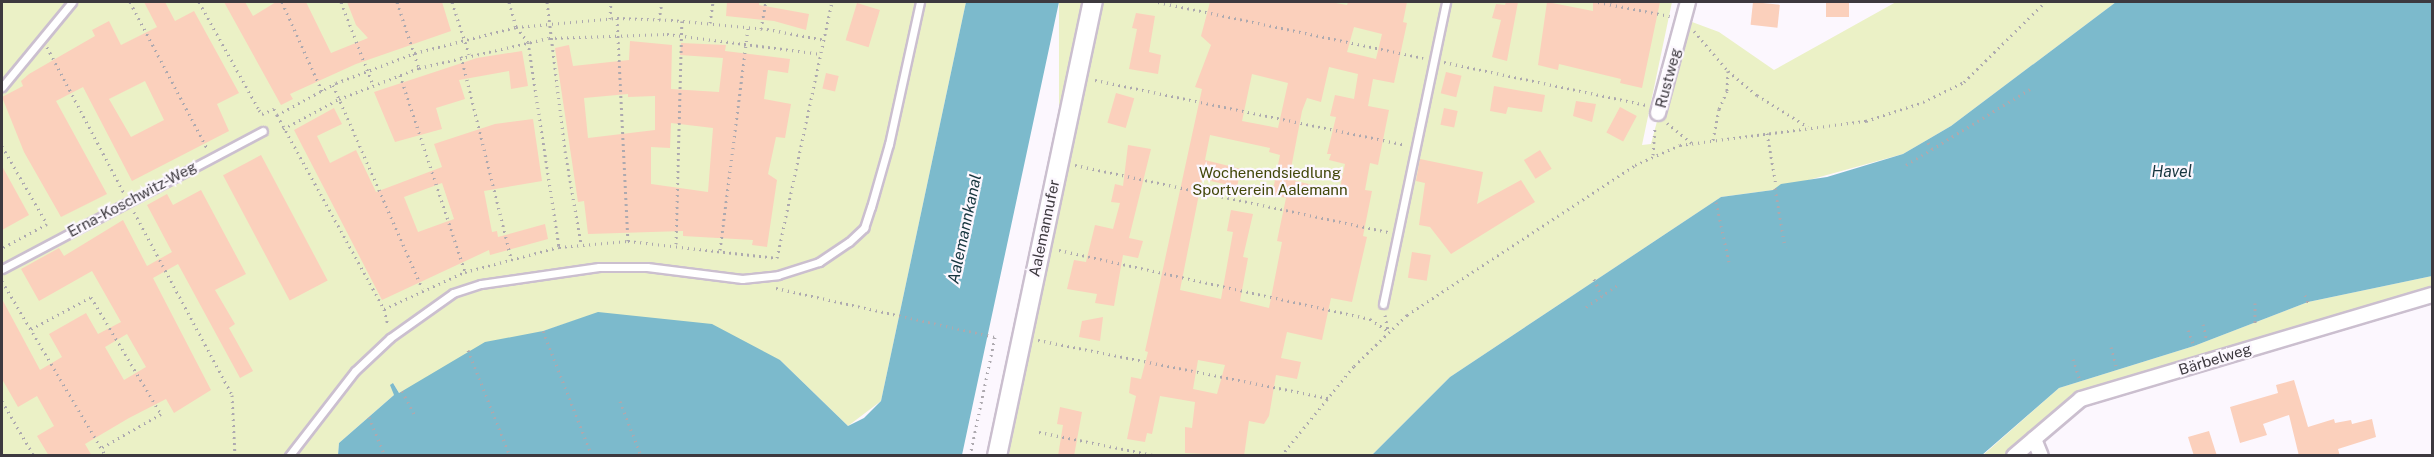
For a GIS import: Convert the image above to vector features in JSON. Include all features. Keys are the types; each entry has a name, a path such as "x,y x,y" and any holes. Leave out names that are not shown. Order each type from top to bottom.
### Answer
{"street":[{"name":"Aalemannufer","path":"997,456 1093,2"},
{"name":"Rustweg","path":"1659,110 1688,2"},
{"name":"Bärbelweg","path":"2014,456 2081,399 2433,295"},
{"path":"2034,439 2041,456"}],"lane":[{"path":"2,87 72,2"},
{"path":"289,456 355,371 390,338 453,293 481,284 559,270 647,267 742,279 792,273 819,262 864,228 889,144 920,2"},
{"path":"1383,304 1446,2"},
{"name":"Erna-Koschwitz-Weg","path":"2,269 128,200 263,131"}],"path":[{"path":"130,2 212,157"},
{"path":"199,2 259,111 262,114 274,109 384,309 390,338"},
{"path":"282,2 322,91"},
{"path":"341,2 374,85"},
{"path":"397,2 420,68"},
{"path":"452,2 469,54"},
{"path":"509,2 516,27 528,42 559,247"},
{"path":"547,2 549,38 581,244"},
{"path":"610,19 611,2"},
{"path":"659,20 662,2"},
{"path":"710,23 713,2"},
{"path":"761,29 766,2"},
{"path":"384,309 422,288 465,272 511,258 581,244 628,241 675,244 777,258 832,2"},
{"path":"1158,2 1659,110 1674,131 1692,143"},
{"path":"1598,2 1684,19 1728,71 1757,95 1810,128"},
{"path":"1281,456 1388,331 1407,315 1653,156 1692,143 1866,121 1923,102 1964,82 2045,2"},
{"path":"277,115 333,85 415,53 516,27 617,18 748,27 825,40"},
{"path":"617,18 628,241"},
{"path":"675,244 682,21"},
{"path":"720,250 748,27"},
{"path":"283,129 339,99 420,68 469,54 549,38 618,33 681,35 746,42 821,54"},
{"path":"42,38 232,395 236,456"},
{"path":"461,56 511,258"},
{"path":"1713,140 1727,91 1728,71"},
{"path":"400,75 465,272"},
{"path":"1077,76 1416,147"},
{"path":"333,85 422,288"},
{"path":"1906,165 2030,89 1932,149 1927,141"},
{"name":"Rustweg","path":"1653,156 1659,110"},
{"path":"1767,133 1785,247"},
{"path":"2,146 46,224 2,248"},
{"path":"1059,161 1396,233"},
{"path":"1716,202 1729,262"},
{"path":"1041,246 1370,320 1388,331"},
{"path":"2,279 106,456"},
{"path":"742,279 995,337 970,456"},
{"path":"1594,279 1602,296"},
{"path":"1586,307 1618,285"},
{"path":"2305,295 2308,302"},
{"path":"31,329 91,297 161,414 101,448"},
{"path":"2255,303 2255,323"},
{"path":"1383,304 1388,331"},
{"path":"2203,324 2207,341"},
{"path":"543,330 592,456"},
{"path":"2188,330 2194,346"},
{"path":"1021,337 1330,398"},
{"path":"2111,347 2117,369"},
{"path":"468,350 510,456"},
{"path":"2073,358 2080,381"},
{"path":"402,391 415,415"},
{"path":"2,401 33,456"},
{"path":"620,401 642,456"},
{"path":"369,417 385,456"},
{"path":"1039,432 1158,456"}],"green space":[{"path":"2,2 966,2 881,401 848,426 780,360 598,313 543,331 399,393 393,383 394,395 339,443 338,455 2,455"},
{"path":"1059,2 1093,2 1093,456 1059,456"},
{"name":"Wochenendsiedlung Sportverein Aalemann","path":"1100,2 1672,2 1642,145 1651,144 1684,19 1719,32 1774,70 1896,2 2116,2 1951,126 1903,154 1773,190 1721,197 1450,377 1372,455 1005,456"},
{"path":"2432,276 2432,289 2079,396 2008,455 1982,456 2059,388 2194,346 2308,302"}],"water":[{"name":"Aalemannkanal","path":"966,2 1059,2 962,455 338,455 339,443 394,395 390,385 393,383 399,393 485,342 543,331 598,312 712,324 780,360 848,426 864,418 881,401"},
{"name":"Havel","path":"2116,2 2432,2 2432,276 2308,302 2194,346 2059,388 1982,455 1372,455 1450,377 1721,197 1773,190 1781,184 1827,177 1903,154 1951,126"}],"building":[{"path":"144,2 165,2 175,21 194,11 239,93 217,104 229,131 132,181 83,87 56,101 107,194 61,217 24,152 2,97 23,86 21,81 29,74 95,36 92,30 109,21 121,45 157,27","holes":["145,81 164,120 131,137 109,99"]},
{"path":"224,2 245,2 253,16 276,2 306,2 331,53 368,38 356,25 347,2 442,2 451,31 356,64 290,94 293,99 281,105"},
{"path":"727,2 759,2 759,5 809,14 806,30 774,21 726,16"},
{"path":"1210,2 1330,2 1347,5 1348,2 1407,2 1403,22 1407,23 1394,83 1373,79 1368,106 1389,110 1378,165 1370,163 1365,190 1372,191 1363,236 1367,237 1352,302 1331,298 1322,340 1287,332 1281,358 1301,362 1297,379 1276,375 1269,416 1264,424 1249,421 1244,456 1185,453 1185,427 1192,428 1195,402 1160,396 1152,434 1147,433 1145,442 1127,439 1136,396 1129,393 1131,377 1141,379 1148,352 1145,351 1202,89 1195,87 1211,45 1201,36","holes":["1354,27 1382,34 1376,59 1347,52","1329,67 1358,74 1354,99 1335,95 1330,116 1336,117 1327,154 1331,154 1329,160 1345,164 1339,192 1289,179 1302,111 1307,98 1321,102","1252,74 1288,83 1278,128 1242,121","1210,135 1270,148 1269,152 1280,155 1272,195 1286,198 1277,241 1282,242 1269,308 1240,301 1248,258 1243,257 1253,214 1231,210 1227,231 1233,232 1221,299 1180,290 1202,179 1237,187 1241,169 1205,160","1198,360 1225,365 1217,394 1193,389"]},
{"path":"1506,2 1518,2 1507,61 1492,57 1501,20 1492,18 1496,4 1505,5"},
{"path":"1547,2 1593,11 1593,2 1660,2 1642,88 1620,83 1621,79 1559,64 1558,70 1538,65"},
{"path":"1753,2 1780,5 1777,28 1751,25"},
{"path":"1826,2 1849,2 1849,17 1826,17"},
{"path":"857,3 880,10 869,47 846,40"},
{"path":"1136,13 1155,16 1149,52 1161,55 1158,74 1129,69 1137,29 1132,28"},
{"path":"630,41 672,45 671,89 719,92 723,58 680,55 681,43 726,45 725,51 790,59 788,73 768,70 764,99 791,104 785,138 776,137 768,174 777,180 767,247 752,245 753,240 683,236 683,231 588,234 584,201 578,202 555,48 569,45 573,66 629,60","holes":["628,94 628,97 655,96 655,130 588,138 584,98","671,123 713,128 708,192 651,184 651,147 670,148"]},
{"path":"522,51 528,86 511,89 509,71 459,80 465,99 436,108 442,129 395,142 374,92 477,58"},
{"path":"1446,72 1462,76 1456,97 1441,93"},
{"path":"826,73 839,76 835,92 822,89"},
{"path":"1494,86 1545,95 1542,112 1508,107 1506,114 1490,111"},
{"path":"1116,93 1134,98 1126,128 1107,123"},
{"path":"1576,101 1596,104 1592,122 1573,116"},
{"path":"1620,107 1637,116 1623,142 1606,133"},
{"path":"334,108 342,124 317,136 330,163 356,150 376,192 442,167 434,144 495,124 533,119 542,181 484,191 492,232 497,231 498,237 545,224 548,239 490,255 489,250 382,300 294,130","holes":["442,183 454,219 418,232 404,197"]},
{"path":"1444,108 1458,111 1454,128 1440,125"},
{"path":"1128,145 1151,149 1129,238 1143,241 1138,258 1123,255 1114,306 1095,303 1097,294 1067,289 1074,260 1086,262 1095,225 1113,229 1120,203 1111,202 1115,184 1123,186"},
{"path":"1540,150 1552,169 1536,179 1524,160"},
{"path":"261,155 328,280 290,301 223,175"},
{"path":"1420,159 1483,172 1477,204 1521,180 1535,202 1451,254 1430,227 1419,225 1425,183 1416,181"},
{"path":"2,166 29,215 2,230"},
{"path":"201,190 246,274 215,290 235,324 229,328 253,371 240,378 178,264 153,278 211,390 174,413 166,399 129,418 85,444 92,456 49,456 37,436 54,426 37,396 18,407 2,379 2,299 40,370 62,357 49,334 86,313 98,334 121,322 92,271 39,301 21,269 59,248 64,256 123,220 147,266 172,252 147,205 167,194 173,205","holes":["127,334 146,367 124,380 105,347"]},
{"path":"1412,252 1431,255 1427,281 1408,278"},
{"path":"1103,317 1100,341 1079,337 1082,321"},
{"path":"2294,380 2308,427 2334,419 2335,423 2351,420 2352,424 2372,419 2376,437 2338,449 2340,456 2299,456 2289,415 2263,424 2267,435 2240,443 2230,407 2278,393 2276,385"},
{"path":"1060,407 1082,412 1074,456 1058,456 1063,425 1057,424"},
{"path":"2209,431 2217,456 2194,456 2188,437"}]}
